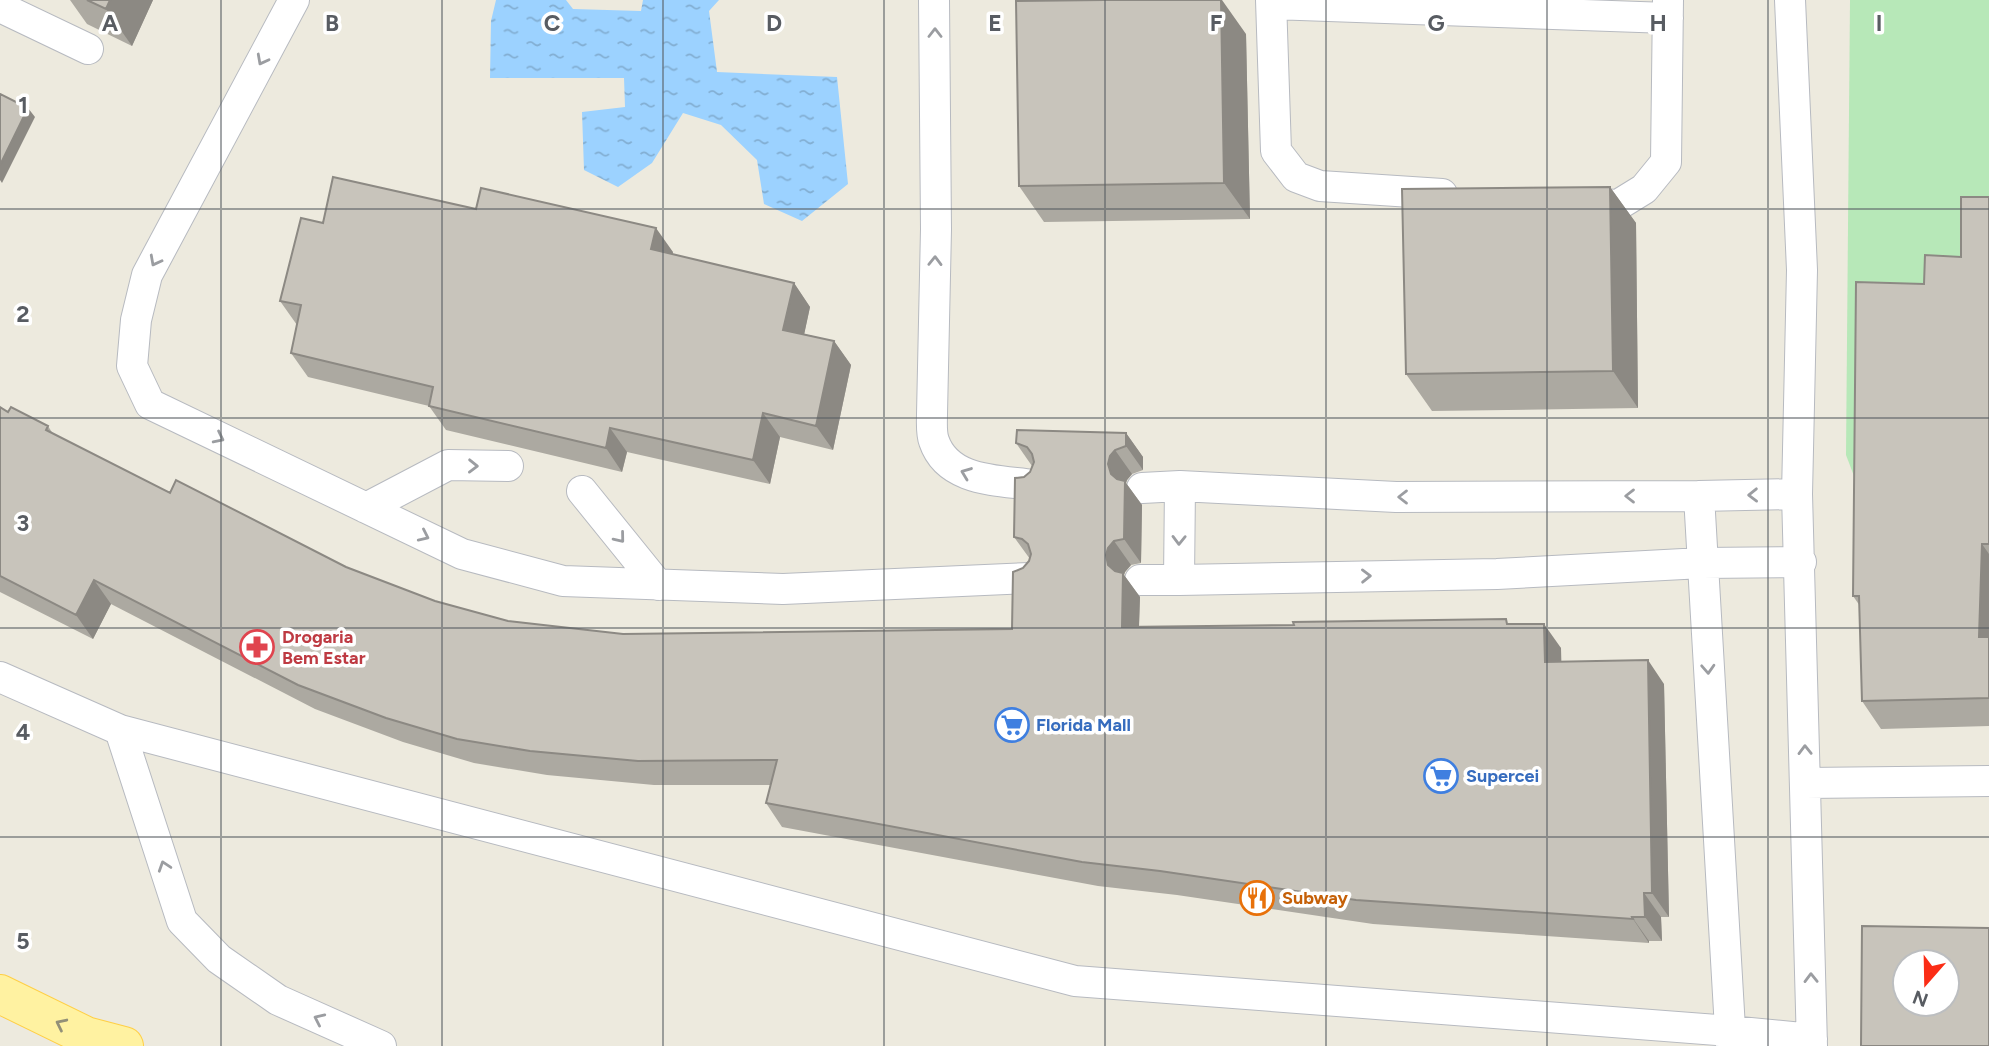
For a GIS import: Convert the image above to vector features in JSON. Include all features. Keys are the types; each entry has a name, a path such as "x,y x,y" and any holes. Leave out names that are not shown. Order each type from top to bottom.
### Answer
{"main road":[{"path":"0,994 86,1036 124,1046"}],"lane":[{"path":"294,0 147,275 136,320 132,366 150,404 462,554 563,581 783,589 1030,578"},
{"path":"934,0 934,441 950,466 969,476 1033,485"},
{"path":"0,677 120,730 1075,981 1731,1038 1812,1042 1801,562 1797,494 1802,270 1790,0"},
{"path":"1469,196 1320,186 1296,177 1276,151 1271,2 1668,9 1666,162 1644,189 1618,205 1550,201"},
{"path":"0,6 88,49"},
{"path":"366,508 448,466 508,467"},
{"path":"1142,488 1180,486 1396,497 1797,494"},
{"path":"1179,580 1180,486"},
{"path":"582,491 658,585"},
{"path":"1699,496 1731,1038"},
{"path":"1140,580 1497,574 1702,563 1801,562"},
{"path":"120,730 182,921 219,960 278,1000 381,1046"},
{"path":"1806,783 1989,781"}],"green space":[{"path":"1850,0 1989,0 1989,586 1897,589 1846,455"}],"water":[{"path":"496,0 566,0 573,9 641,11 643,0 719,0 709,11 717,72 837,77 848,184 802,221 764,204 757,160 721,125 683,113 652,163 618,187 584,170 582,112 625,107 624,78 490,78 491,21"}],"building":[{"path":"87,0 110,0 106,9"},
{"path":"1221,0 1224,183 1019,186 1016,1"},
{"path":"0,94 28,108 0,165"},
{"path":"333,177 476,209 481,188 656,228 651,249 794,283 783,330 834,341 816,426 763,413 753,460 610,428 606,448 429,406 433,387 291,353 301,305 280,301 301,218 323,223"},
{"path":"1610,187 1613,371 1406,374 1402,189"},
{"path":"1961,197 1989,197 1989,544 1982,544 1979,637 1989,637 1989,698 1862,701 1859,596 1853,596 1856,282 1924,284 1925,255 1961,257"},
{"name":"Florida Mall","path":"0,407 8,412 11,407 48,426 46,430 170,493 176,480 346,567 435,601 508,621 623,634 1012,629 1013,572 1023,568 1031,554 1028,544 1014,537 1015,478 1024,477 1030,472 1034,462 1027,447 1016,443 1017,430 1126,433 1126,446 1115,450 1108,464 1111,474 1125,481 1124,539 1114,541 1106,555 1108,565 1123,573 1122,627 1506,619 1507,624 1544,624 1545,662 1648,660 1652,893 1644,893 1645,917 1632,917 1633,919 1356,900 1082,862 766,803 777,760 638,761 530,751 457,739 386,718 298,685 94,580 76,615 0,576"},
{"path":"1862,926 1989,928 1989,1046 1861,1046"}],"place":[{"name":"Drogaria Bem Estar","path":"257,647"},
{"name":"Florida Mall","path":"1012,725"},
{"name":"Supercei","path":"1441,776"},
{"name":"Subway","path":"1257,898"}]}
